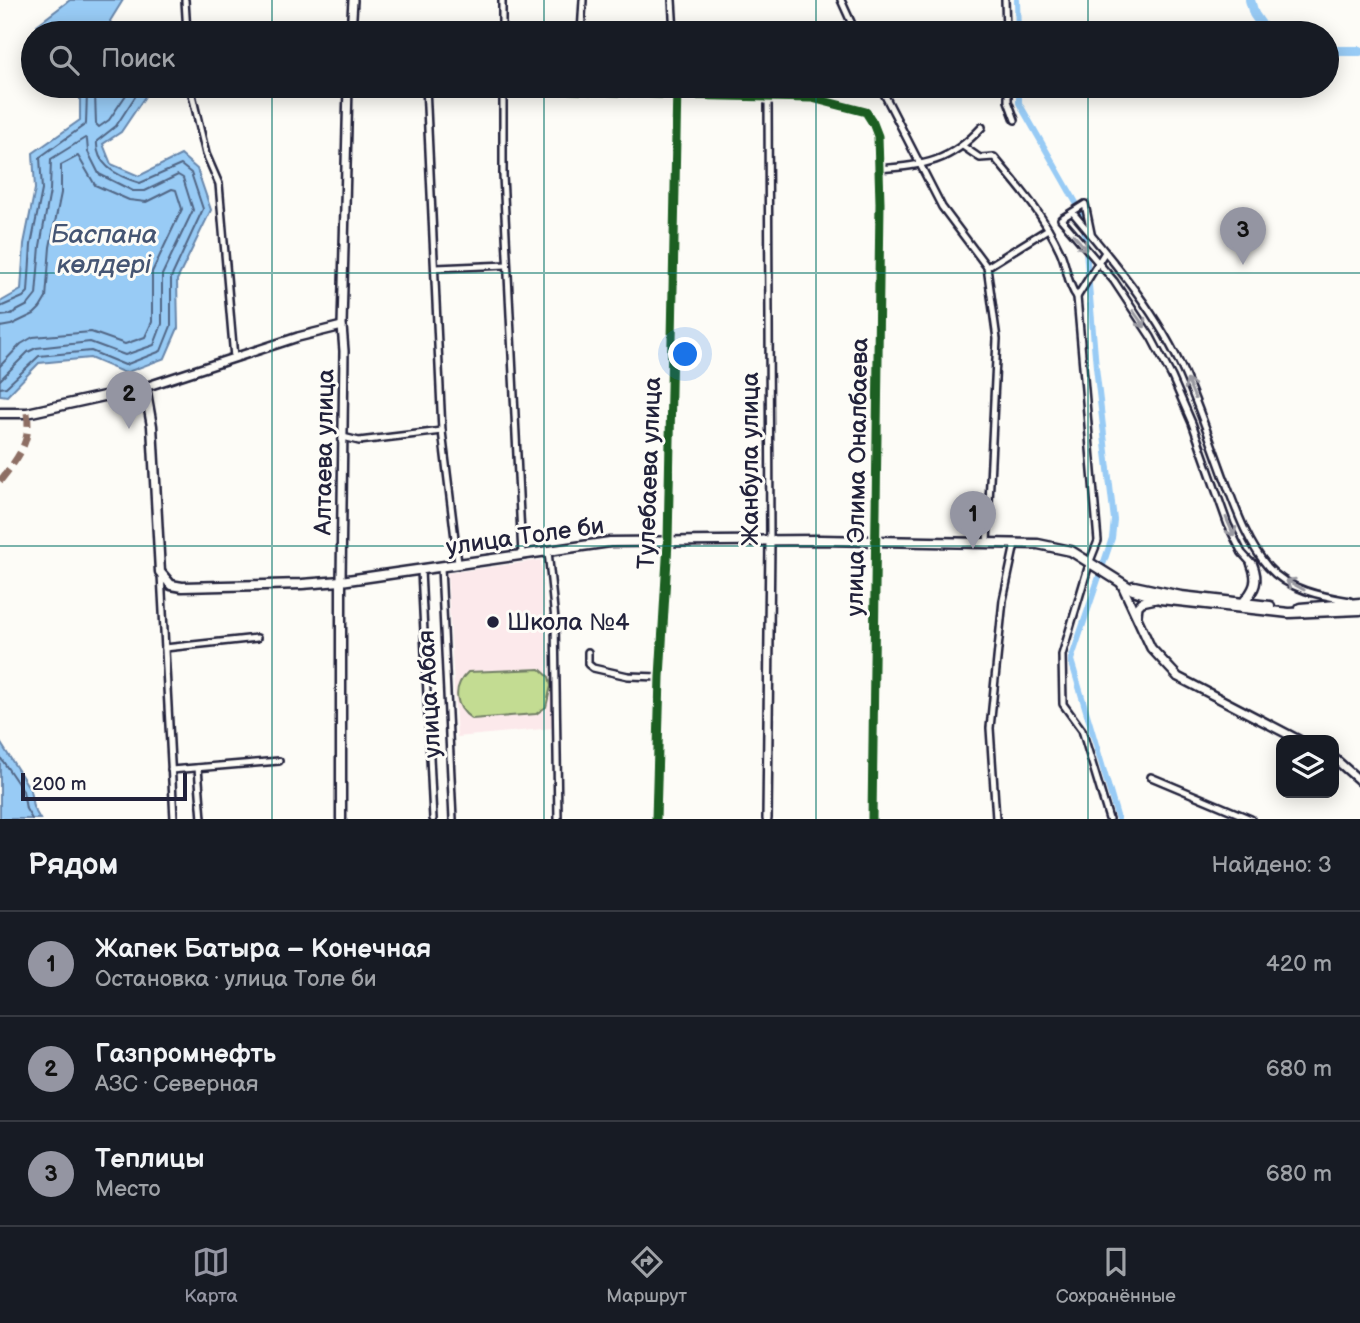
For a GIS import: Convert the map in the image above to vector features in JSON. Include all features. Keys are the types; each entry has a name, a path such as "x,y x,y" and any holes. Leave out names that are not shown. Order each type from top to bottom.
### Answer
{"main road":[{"path":"0,413 27,413 145,387 152,426 160,572"},
{"name":"улица Толе би","path":"160,572 171,585 182,587 302,584 341,581 610,542 875,541 1038,544 1071,551 1121,583"},
{"path":"1243,603 1256,584 1252,564"},
{"name":"Алтаева улица","path":"341,581 341,819"},
{"path":"1121,583 1181,596 1288,608 1360,603"},
{"path":"1121,583 1143,595 1160,599 1289,613 1360,610"}],"street":[{"path":"185,0 186,21"},
{"path":"352,21 353,0"},
{"path":"502,0 502,21"},
{"path":"582,21 583,0"},
{"path":"672,0 673,21"},
{"path":"841,0 851,21"},
{"path":"1005,0 1006,21"},
{"path":"193,98 206,154 219,184 234,358"},
{"name":"Алтаева улица","path":"341,581 342,326 348,98"},
{"path":"427,98 442,431 458,563"},
{"path":"503,98 503,175 522,555"},
{"name":"Тулебаева улица","path":"656,819 660,677 668,542 678,98"},
{"name":"улица Элима Оналбаева","path":"768,98 812,99 866,112 878,135 872,819"},
{"name":"Жанбула улица","path":"767,819 770,541 768,98"},
{"path":"886,98 942,207 987,267 997,339 987,543"},
{"path":"1008,98 1015,120"},
{"path":"879,169 922,165 964,147 982,127"},
{"path":"964,147 981,158 994,158 1042,215 1060,252 1072,291 1077,297 1098,541 1062,655 1063,705 1082,730 1110,819"},
{"path":"1091,234 1086,204 1061,219 1099,264 1151,337 1192,423 1228,525 1242,553 1252,564"},
{"path":"1073,213 1125,275 1163,333 1184,372 1246,534 1268,568 1289,583 1314,595 1360,603"},
{"path":"987,267 1048,229"},
{"path":"1077,297 1105,252"},
{"path":"436,268 507,265"},
{"path":"1127,303 1138,295"},
{"path":"145,387 342,326"},
{"path":"343,437 359,441 442,431"},
{"path":"996,819 990,728 1003,600 1015,544"},
{"path":"548,551 555,620 558,819"},
{"name":"улица Абая","path":"441,567 453,819"},
{"name":"улица Абая","path":"421,570 433,819"},
{"path":"160,572 174,819"},
{"path":"1121,583 1151,648 1178,677 1289,735"},
{"path":"1137,616 1142,602 1160,599"},
{"path":"165,648 257,638"},
{"path":"588,652 588,664 593,668 628,676 660,677"},
{"path":"171,770 279,761"},
{"path":"1339,762 1360,781"},
{"path":"198,768 202,819"},
{"path":"1151,777 1251,819"}],"shaded area":[{"path":"541,560 553,707 552,728 457,737 447,573"}],"green space":[{"path":"540,669 549,677 551,686 546,707 536,714 472,719 459,703 457,690 468,672"}],"water":[{"path":"70,0 123,0 110,21 42,21"},
{"name":"Баспана көлдері","path":"80,98 144,98 121,132 103,144 111,164 139,176 181,155 197,169 211,210 177,280 178,328 165,358 125,373 90,358 39,363 7,396 0,395 0,302 21,290 24,244 35,189 33,153 80,120"},
{"path":"0,742 30,789 33,807 40,819 0,819"}],"waterway":[{"path":"1017,0 1018,21"},
{"path":"1250,0 1259,21"},
{"path":"1339,51 1360,51"},
{"path":"1019,98 1019,103 1083,215 1096,367 1114,520 1112,538 1071,660 1118,819"}],"marked path":[{"path":"0,481 22,450 27,433 27,413"}],"cycle path":[{"path":"656,819 660,677 668,542 677,98"},
{"path":"812,98 866,112 878,136 880,203 872,819"}],"place":[{"name":"Теплицы","path":"1243,265"},
{"name":"Газпромнефть","path":"129,429"},
{"name":"Жапек Батыра – Конечная","path":"973,549"},
{"name":"Школа №4","path":"493,622"}]}
